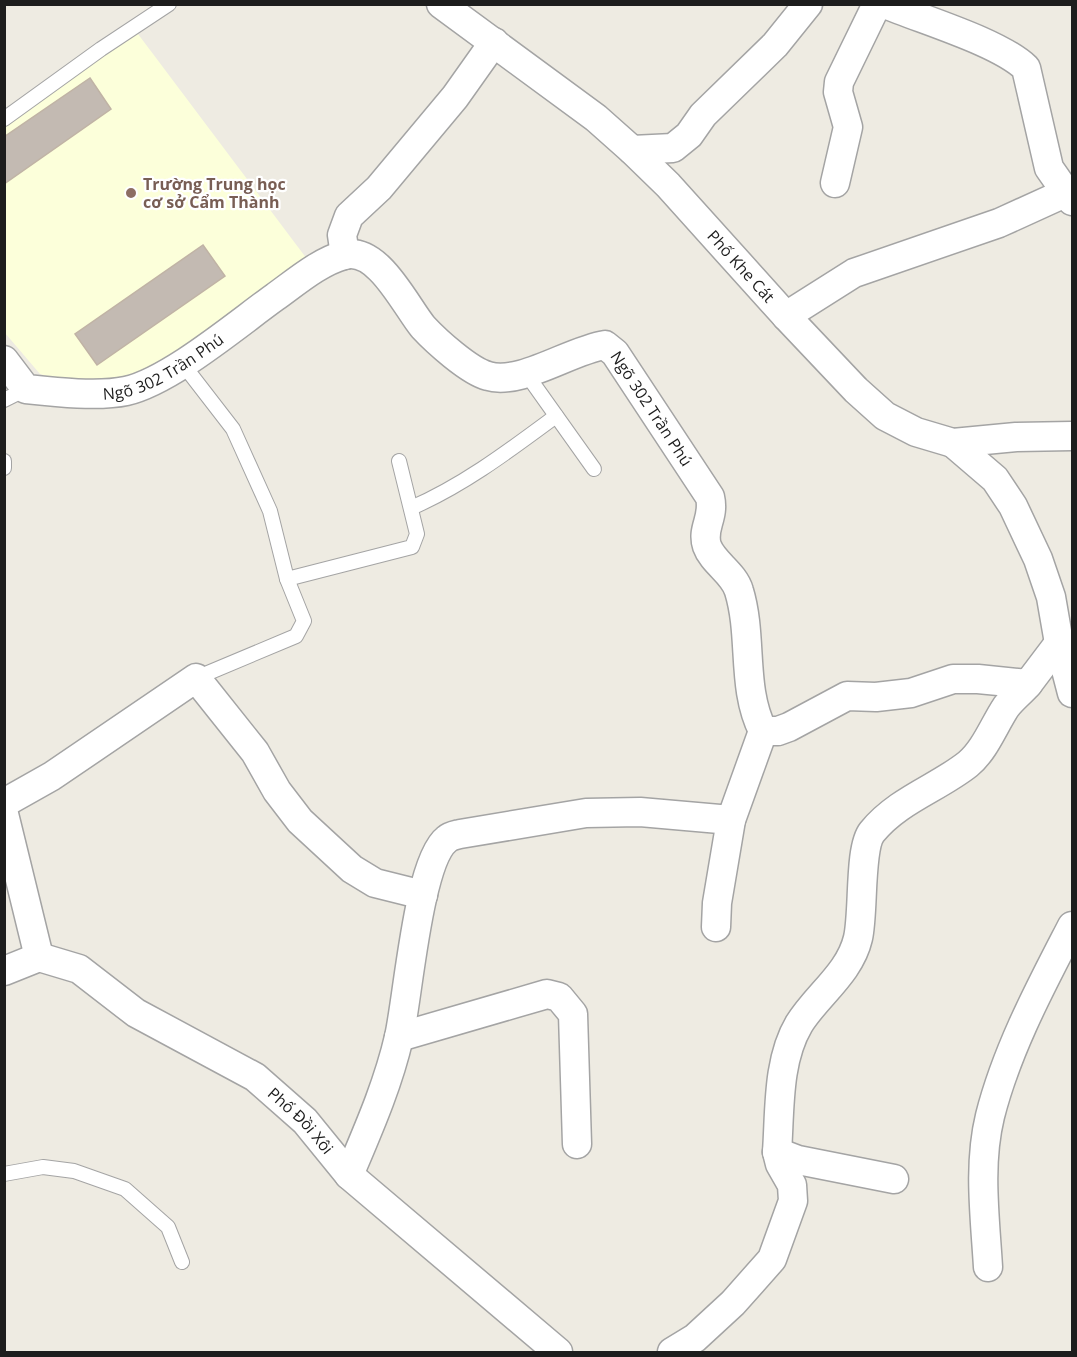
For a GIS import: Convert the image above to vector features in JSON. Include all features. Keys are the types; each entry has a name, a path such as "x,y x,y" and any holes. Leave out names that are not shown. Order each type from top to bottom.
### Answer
{"street":[{"name":"Phố Khe Cát","path":"441,4 596,118 632,150 668,185 856,390 885,416 916,432 953,444 1016,436 1072,435"},
{"path":"632,150 673,148 689,135 703,115 775,45 808,4"},
{"path":"835,183 848,127 838,92 839,82 877,4"},
{"path":"786,316 854,273 1069,197 1048,168 1026,68 1020,62 983,44 885,4"},
{"path":"345,255 342,235 349,216 379,188 454,97 494,42"},
{"name":"Ngõ 302 Trần Phú","path":"4,360 15,394 125,391 160,378 313,270 345,255 365,256 381,269 424,328 466,364 488,376 513,376 586,348 604,345 615,353 710,497 713,510 705,532 707,548 739,590 750,663 751,700 763,731"},
{"path":"995,479 999,458 1016,436"},
{"path":"953,444 995,479 1012,506 1038,559 1052,597 1059,643 1072,693"},
{"path":"672,1353 695,1338 733,1303 772,1259 793,1201 792,1185 780,1164 777,1152 784,1060 798,1025 818,997 838,976 857,943 862,917 865,847 872,832 918,793 970,762 1007,705 1028,684 1059,643"},
{"path":"4,803 52,777 196,678 255,752 277,791 300,821 352,869 375,883 423,895"},
{"path":"716,927 717,903 731,820 763,731 778,731 789,727 847,696 876,697 911,693 953,679 1028,684"},
{"path":"349,1175 370,1126 399,1037 423,895 436,854 447,839 460,834 585,813 640,813 731,820"},
{"path":"4,814 39,957 4,971"},
{"path":"988,1267 983,1191 990,1116 1016,1043 1072,926"},
{"name":"Phố Đồi Xôi","path":"39,957 79,969 136,1013 255,1077 305,1121 349,1175 558,1353"},
{"path":"399,1037 547,994 559,998 573,1014 576,1144"},
{"path":"777,1152 798,1160 894,1179"}],"lane":[{"path":"4,119 169,4"},
{"path":"182,363 233,429 270,511 287,579 304,621 296,636 196,678"},
{"path":"525,372 594,469"},
{"path":"411,508 437,497 496,461 556,416"},
{"path":"4,461 4,468"},
{"path":"287,579 412,547 417,534 399,461"},
{"path":"4,1174 43,1167 74,1171 125,1189 168,1227 182,1262"}],"shaded area":[{"name":"Trường Trung học cơ sở Cẩm Thành","path":"135,30 310,263 140,380 69,382 40,374 5,333 4,124"}],"building":[{"path":"90,78 111,109 4,184 4,137"},
{"path":"203,245 225,276 97,365 75,334"}],"place":[{"name":"Trường Trung học cơ sở Cẩm Thành","path":"131,193"}]}
